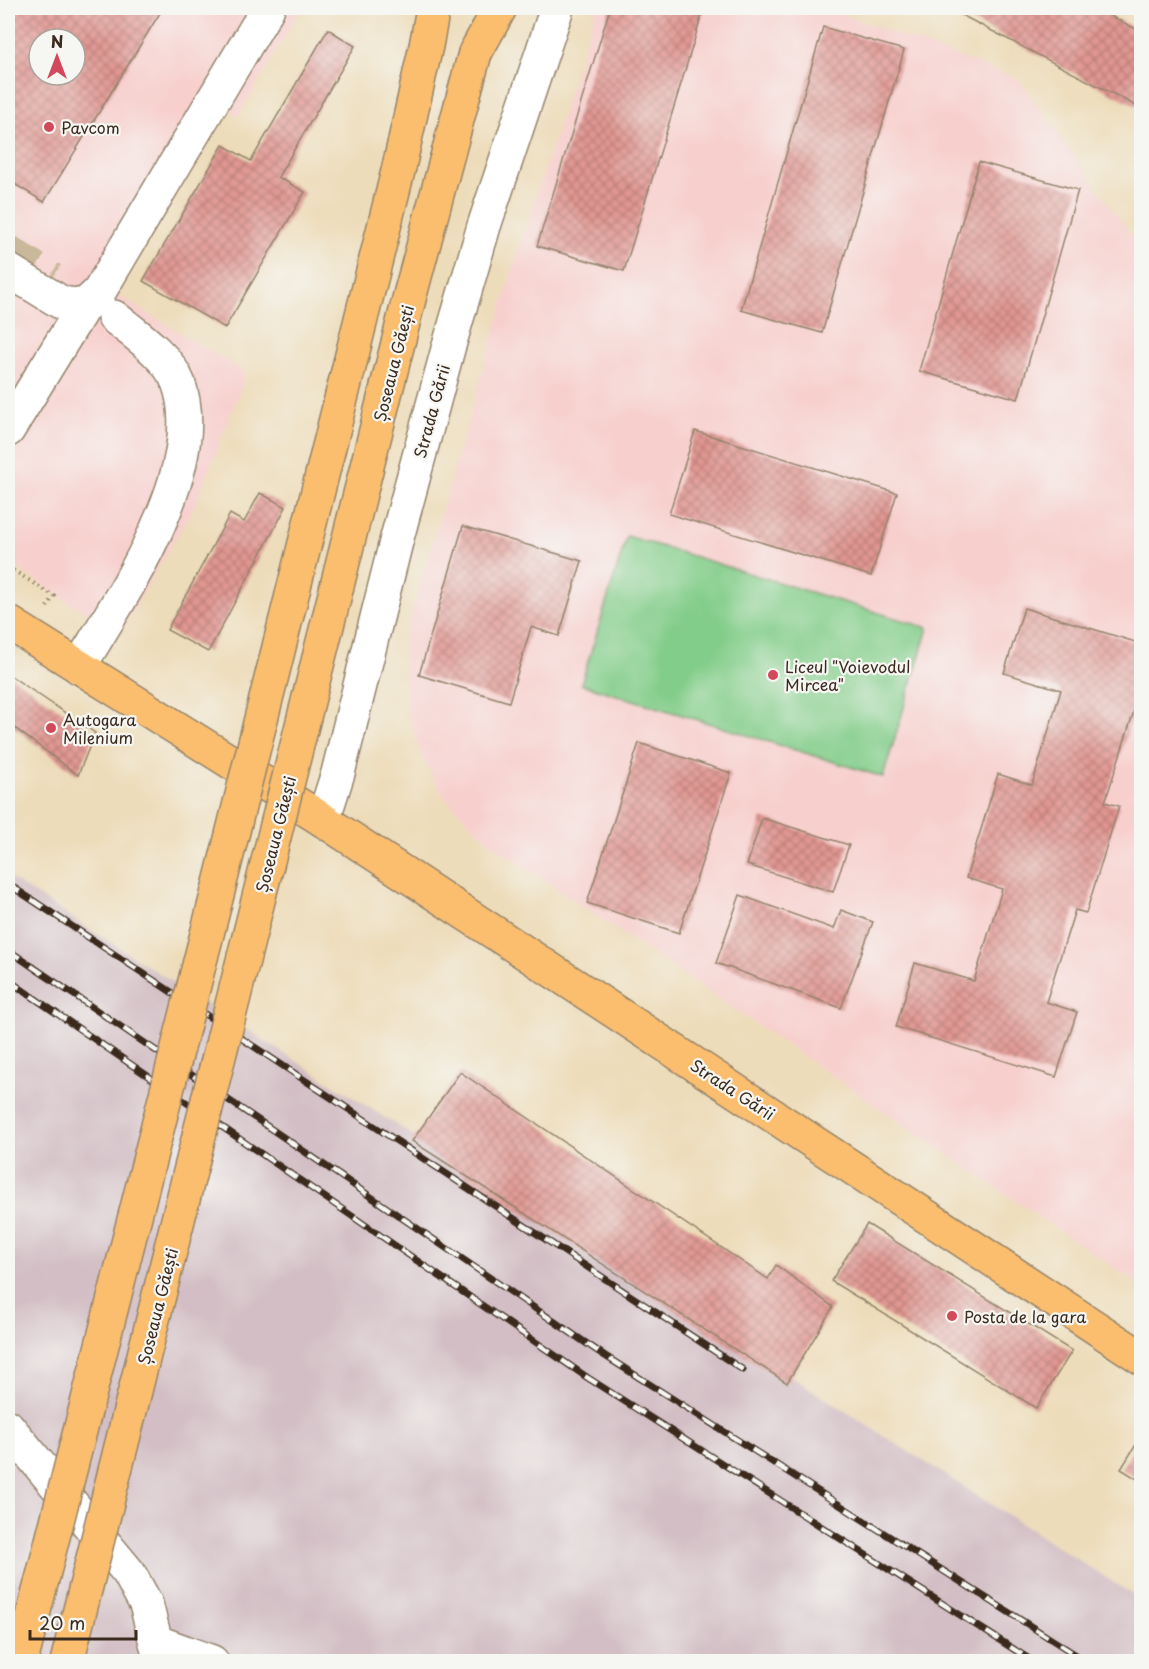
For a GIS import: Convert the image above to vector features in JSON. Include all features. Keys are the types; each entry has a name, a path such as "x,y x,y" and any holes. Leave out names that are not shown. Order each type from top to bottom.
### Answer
{"main road":[{"path":"21,1662 286,622 399,167 433,8"},
{"name":"Șoseaua Găești","path":"67,1662 407,306 475,53 484,8"},
{"path":"475,53 500,8"},
{"name":"Strada Gării","path":"8,622 323,820 1142,1358"}],"street":[{"path":"8,430 84,306 99,292 268,8"},
{"name":"Strada Gării","path":"323,820 338,773 400,526 448,349 484,226 557,8"},
{"path":"8,270 62,303 84,306"},
{"path":"79,667 139,566 168,502 178,468 183,437 184,412 178,381 159,354 114,317"},
{"path":"8,1427 129,1573 146,1604 159,1652 212,1662"}],"shaded area":[{"path":"8,8 301,8 239,116 225,106 116,294 247,373 196,504 119,634 8,563"},
{"name":"Liceul \"Voievodul Mircea\"","path":"596,8 825,8 1019,79 1141,249 1141,1286 494,846 444,797 422,757 406,708 403,643 516,259"},
{"path":"8,877 1141,1600 1141,1661 8,1661"}],"green space":[{"path":"627,536 928,628 883,777 581,684"}],"building":[{"name":"Pavcom","path":"8,8 163,8 44,202 8,180"},
{"path":"610,8 704,8 624,271 537,246"},
{"path":"948,8 1095,8 1142,32 1142,109"},
{"path":"823,27 904,50 822,333 741,310"},
{"path":"328,29 355,46 278,177 305,192 225,328 143,281 223,145 251,161"},
{"path":"979,162 1078,190 1018,399 919,371"},
{"path":"695,431 897,493 871,576 669,514"},
{"path":"260,493 286,507 208,652 167,630 230,514 244,522"},
{"path":"463,526 582,561 559,636 531,627 509,702 419,675"},
{"path":"1024,608 1142,644 1142,714 1134,711 1105,802 1119,806 1086,913 1075,910 1046,1002 1077,1012 1056,1077 896,1027 915,963 974,981 1002,889 966,878 998,774 1032,785 1061,690 1004,673"},
{"name":"Autogara Milenium","path":"8,674 95,733 78,775 8,723"},
{"path":"639,743 731,773 679,933 587,903"},
{"path":"762,818 849,845 833,892 747,865"},
{"path":"740,895 834,929 841,910 873,922 841,1008 716,963"},
{"path":"460,1072 768,1279 776,1265 833,1307 787,1383 412,1141"},
{"name":"Posta de la gara","path":"867,1224 1072,1351 1036,1408 831,1281"},
{"path":"1142,1435 1142,1482 1121,1469"}],"tunnel":[{"path":"8,251 52,279"}],"railway":[{"path":"8,884 743,1370"},
{"path":"8,950 602,1354 1087,1662"},
{"path":"8,980 588,1378 1034,1662"}],"place":[{"name":"Pavcom","path":"49,127"},
{"name":"Liceul \"Voievodul Mircea\"","path":"773,675"},
{"name":"Autogara Milenium","path":"51,728"},
{"name":"Posta de la gara","path":"952,1316"}]}
